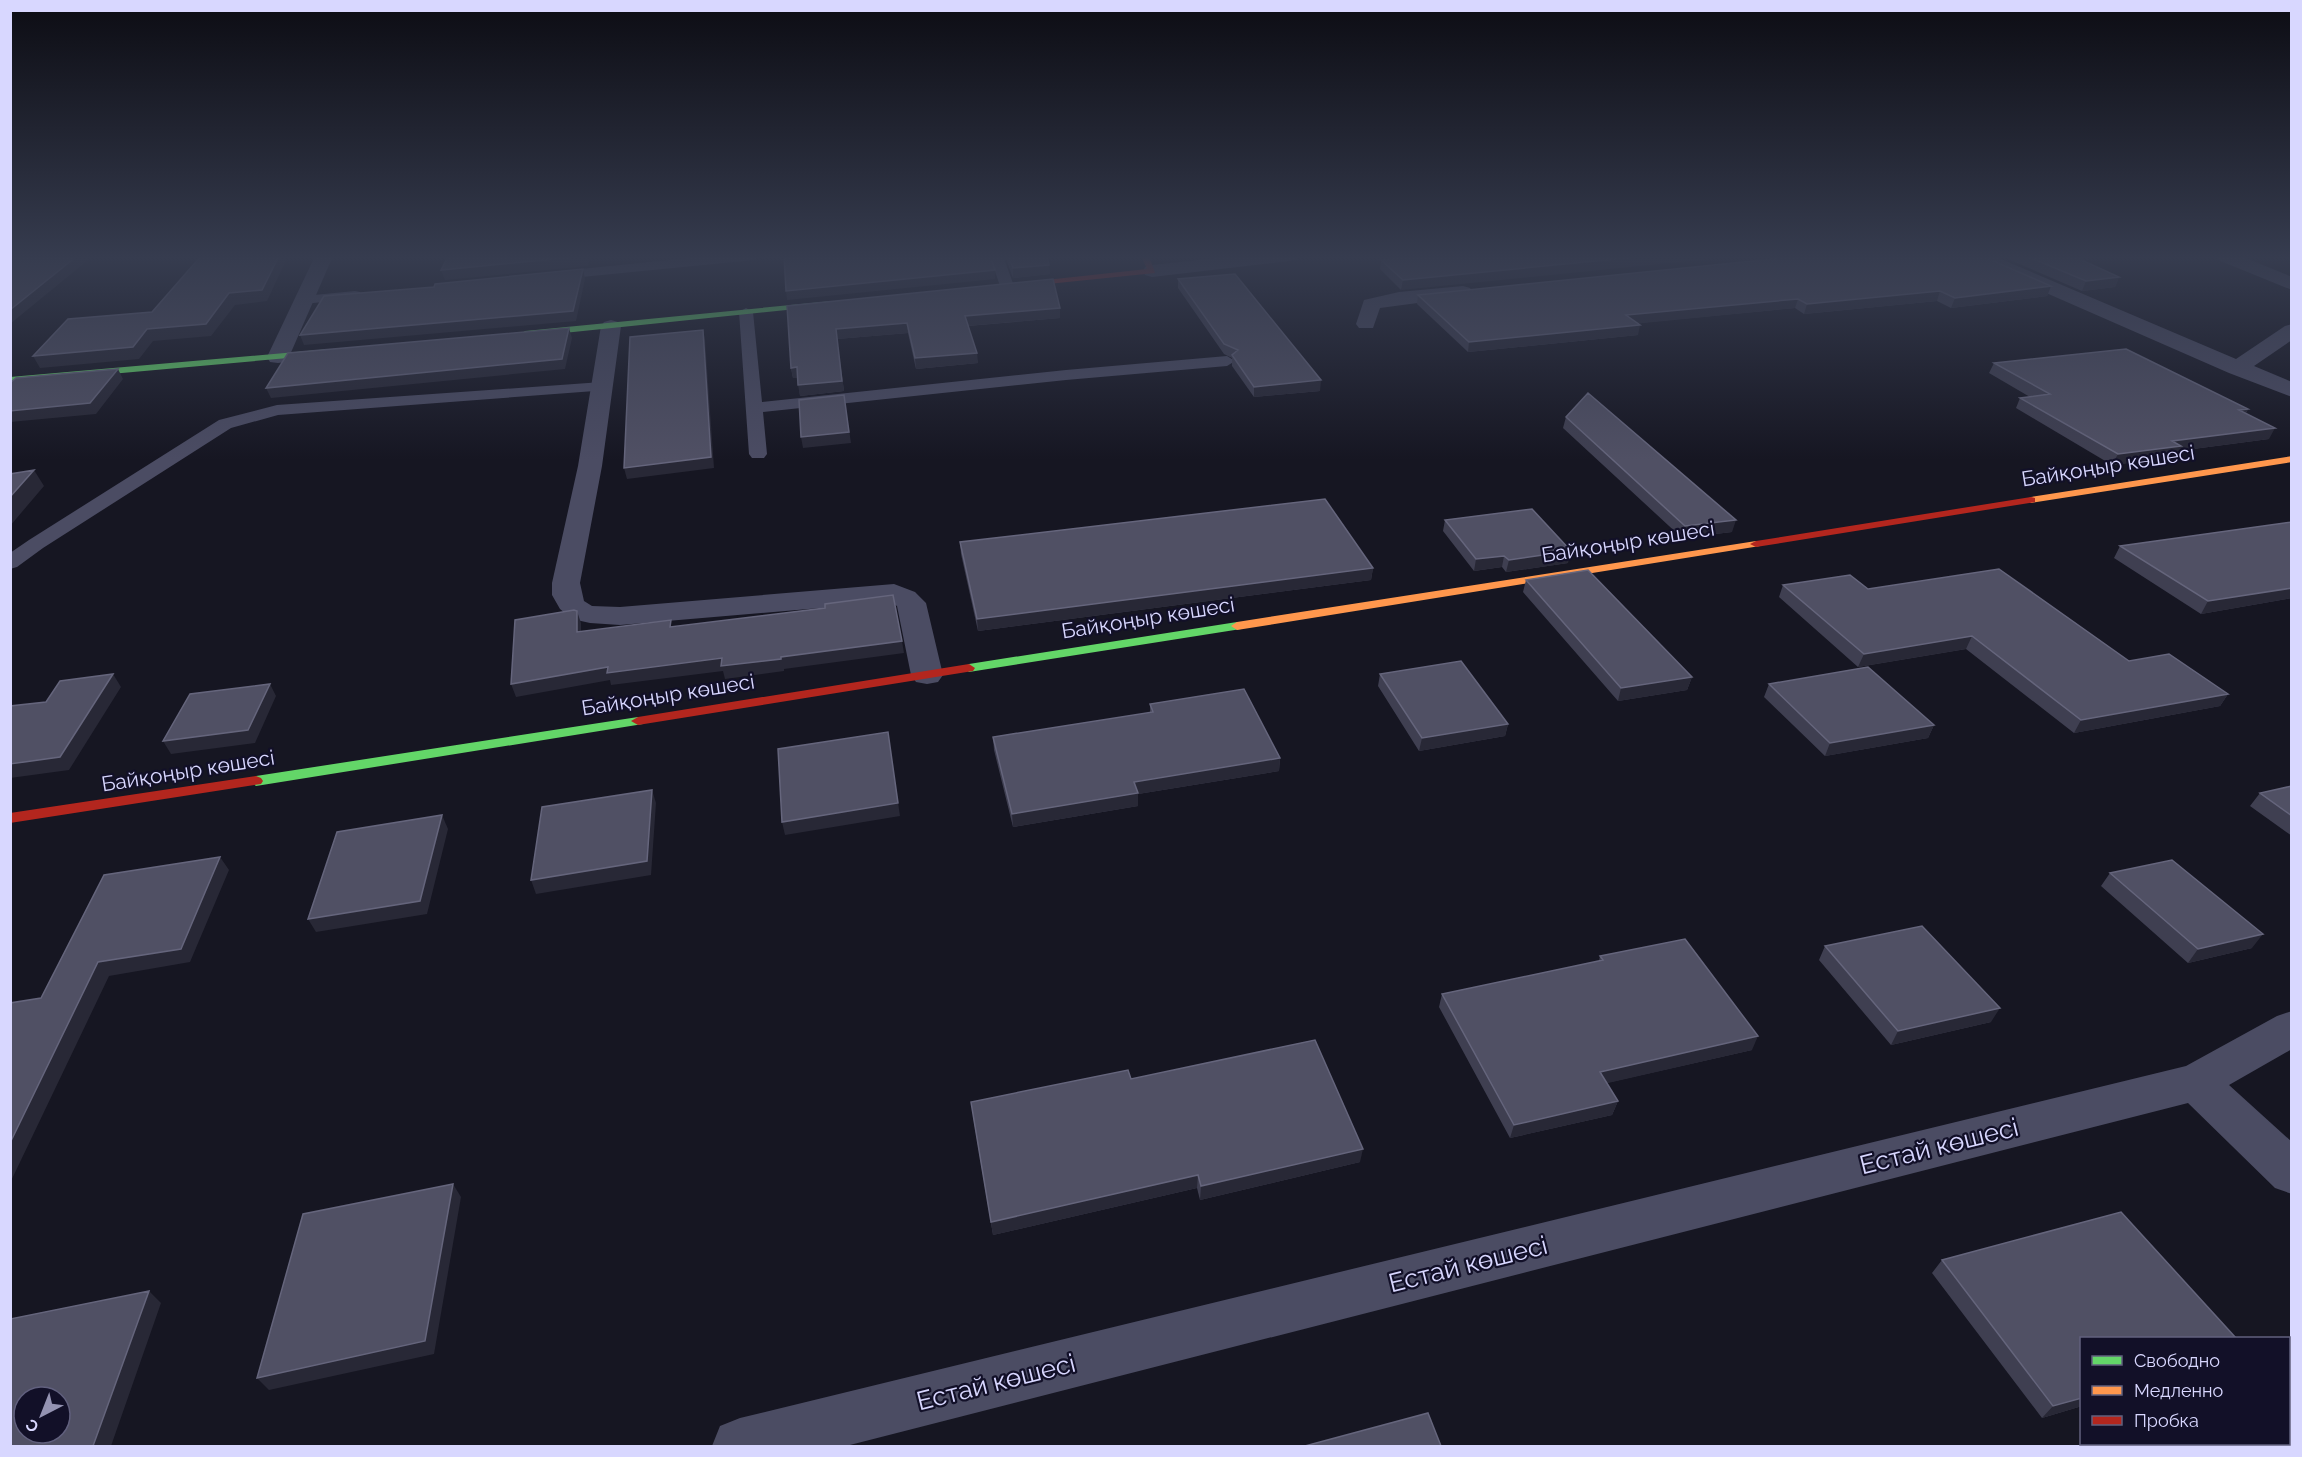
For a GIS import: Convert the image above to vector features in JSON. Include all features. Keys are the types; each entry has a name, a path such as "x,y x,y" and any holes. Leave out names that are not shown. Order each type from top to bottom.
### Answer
{"street":[{"path":"278,357 293,324"},
{"path":"516,335 630,324"},
{"path":"2135,324 2292,390"},
{"path":"611,326 590,466 566,583 566,597 572,609 587,615 620,616 894,593 911,603 927,675"},
{"path":"2237,368 2292,330"},
{"path":"10,380 349,351"},
{"name":"Байқоңыр көшесі","path":"10,818 82,809 2292,459"},
{"name":"Естай көшесі","path":"740,1446 2196,1082 2292,1028"},
{"path":"2196,1082 2292,1173"}],"lane":[{"path":"747,324 758,454"},
{"path":"754,408 1065,375 1227,361"},
{"path":"10,563 36,544 225,424 257,414 277,410 602,387"},
{"path":"10,547 36,544"}],"building":[{"path":"63,324 206,324 147,329 133,347 33,356"},
{"path":"307,324 425,324 300,335"},
{"path":"788,324 895,324 836,329 842,381 798,385 797,367 791,368"},
{"path":"907,324 968,324 977,353 915,358"},
{"path":"1210,324 1276,324 1321,380 1254,387 1232,355 1238,350 1224,344"},
{"path":"1449,324 1640,325 1469,342"},
{"path":"569,328 562,359 266,388 288,353"},
{"path":"703,330 711,457 624,468 630,337"},
{"path":"2126,349 2248,409 2239,410 2275,428 2172,441 2181,446 2118,454 2020,398 2050,394 1994,363"},
{"path":"118,369 90,403 10,411 10,383 16,378"},
{"path":"1588,393 1736,520 1685,526 1566,417"},
{"path":"844,395 849,432 801,437 799,400"},
{"path":"34,470 10,497 10,474"},
{"path":"1325,499 1373,568 977,619 960,542"},
{"path":"1532,509 1571,551 1509,560 1504,556 1476,559 1445,520"},
{"path":"2292,522 2292,588 2208,601 2120,546"},
{"path":"1999,569 2129,661 2169,654 2228,694 2081,720 1972,636 1864,654 1783,585 1850,575 1868,589"},
{"path":"1588,570 1692,677 1621,688 1526,580"},
{"path":"893,595 902,641 721,666 722,658 607,673 608,667 511,684 515,620 574,610 577,611 577,632 671,620 670,627 825,608 825,604"},
{"path":"1461,661 1508,724 1422,738 1380,674"},
{"path":"1868,667 1934,725 1830,743 1769,684"},
{"path":"113,674 60,757 10,764 10,706 46,702 60,681"},
{"path":"270,684 248,730 163,741 190,694"},
{"path":"1244,689 1280,758 1134,782 1138,793 1012,814 993,737 1153,712 1150,704"},
{"path":"888,732 898,803 782,822 778,749"},
{"path":"2292,786 2292,816 2260,793"},
{"path":"652,790 647,861 531,880 542,807"},
{"path":"442,815 420,901 308,919 337,832"},
{"path":"220,857 181,949 98,962 10,1143 10,1003 41,998 104,875"},
{"path":"2172,860 2263,934 2198,949 2110,873"},
{"path":"1922,926 2000,1008 1898,1031 1825,946"},
{"path":"1685,939 1758,1036 1600,1072 1618,1101 1514,1125 1442,994 1603,960 1600,956"},
{"path":"1315,1040 1363,1149 1201,1186 1198,1175 991,1222 971,1102 1128,1070 1131,1079"},
{"path":"453,1184 425,1341 257,1378 303,1214"},
{"path":"2121,1212 2235,1337 2080,1337 2080,1399 2053,1406 1942,1260"},
{"path":"149,1291 93,1446 10,1446 10,1319"},
{"path":"1428,1413 1441,1446 1305,1446"}],"traffic: fast":[{"path":"525,334 624,324"},
{"path":"10,380 330,352"},
{"path":"969,668 1237,626"},
{"path":"256,781 638,721"}],"traffic: slow":[{"path":"2031,500 2292,459"},
{"path":"1237,626 1756,544"}],"traffic: jam":[{"path":"1756,544 2031,500"},
{"path":"638,721 969,668"},
{"path":"10,818 256,781"}]}
